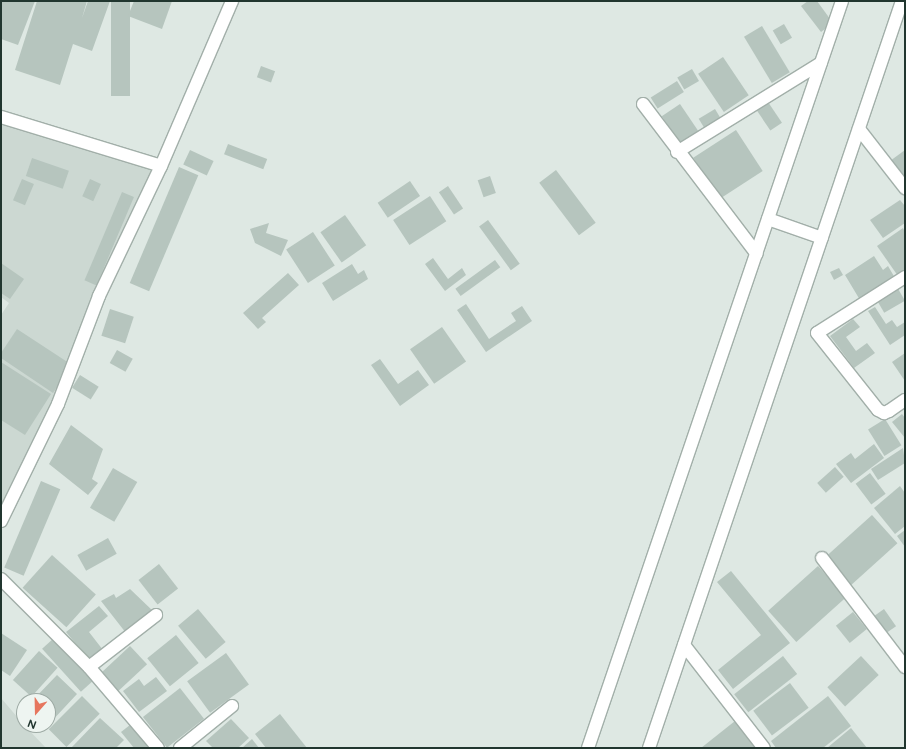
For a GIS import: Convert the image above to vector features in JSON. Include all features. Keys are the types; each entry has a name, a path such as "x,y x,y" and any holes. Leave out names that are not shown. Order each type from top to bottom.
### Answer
{"street":[{"path":"1,521 58,404 98,296 161,166 232,1"},
{"path":"588,748 842,1"},
{"path":"649,748 902,1"},
{"path":"678,152 821,63"},
{"path":"643,104 757,254"},
{"path":"1,117 161,166"},
{"path":"858,129 905,188"},
{"path":"768,219 822,238"},
{"path":"905,276 817,333 878,410 884,413 905,400"},
{"path":"822,558 905,667"},
{"path":"1,579 89,667 158,748"},
{"path":"89,667 156,615"},
{"path":"684,645 764,748"},
{"path":"180,748 232,706"}],"shaded area":[{"path":"1,117 161,166 1,521 1,315 9,303 1,297"},
{"path":"1,698 16,716 16,733 32,733 46,748 1,748"}],"building":[{"path":"1,1 35,1 18,45 1,39"},
{"path":"37,1 87,1 82,18 88,1 110,1 92,51 73,44 60,85 15,70"},
{"path":"111,1 130,1 130,96 111,96"},
{"path":"134,1 172,1 162,29 128,16"},
{"path":"808,1 817,1 833,23 821,32 801,6"},
{"path":"784,24 792,38 781,44 773,30"},
{"path":"762,26 790,72 772,83 744,37"},
{"path":"723,57 749,95 724,112 698,74"},
{"path":"261,66 275,71 271,82 257,77"},
{"path":"692,69 699,81 684,90 677,78"},
{"path":"677,81 684,92 658,108 651,97"},
{"path":"768,102 782,123 770,131 756,110"},
{"path":"680,104 700,134 682,146 662,116"},
{"path":"715,109 721,119 705,129 699,119"},
{"path":"736,130 763,171 720,199 693,158"},
{"path":"228,144 267,159 263,169 224,154"},
{"path":"190,150 214,161 207,175 183,165"},
{"path":"905,150 905,177 903,178 890,161"},
{"path":"32,158 69,171 63,189 26,176"},
{"path":"179,167 198,175 149,291 130,283"},
{"path":"556,170 596,223 579,235 539,183"},
{"path":"490,176 496,193 484,197 478,180"},
{"path":"22,179 34,184 25,205 13,200"},
{"path":"90,179 101,184 93,201 82,196"},
{"path":"410,181 420,196 388,218 378,203"},
{"path":"448,186 463,208 454,215 439,192"},
{"path":"122,192 134,197 96,285 84,280"},
{"path":"430,196 446,221 409,245 393,220"},
{"path":"900,200 905,206 905,223 883,238 870,220"},
{"path":"345,215 366,245 342,263 320,232"},
{"path":"488,220 520,264 511,270 479,226"},
{"path":"269,223 266,233 288,240 281,256 255,243 250,229"},
{"path":"903,228 905,232 905,272 898,276 877,246"},
{"path":"313,232 335,266 308,283 286,249"},
{"path":"874,256 883,270 888,266 895,278 860,300 845,275"},
{"path":"433,258 448,279 462,268 466,275 445,291 425,264"},
{"path":"495,260 500,267 461,296 455,289"},
{"path":"1,263 24,279 10,299 1,293"},
{"path":"352,264 358,274 364,270 368,279 333,301 322,283"},
{"path":"839,268 843,275 834,280 830,272"},
{"path":"288,273 299,285 262,318 266,322 258,329 243,313"},
{"path":"897,287 905,301 884,313 876,299"},
{"path":"466,304 489,339 516,321 511,313 522,306 532,321 486,352 457,310"},
{"path":"875,307 886,324 892,320 897,327 905,322 905,335 890,345 868,311"},
{"path":"110,309 134,317 125,343 101,336"},
{"path":"853,319 860,327 846,337 856,351 867,343 875,353 854,368 830,336"},
{"path":"442,327 466,361 434,384 410,349"},
{"path":"17,329 72,365 53,393 1,358 1,353"},
{"path":"117,350 133,359 125,372 110,363"},
{"path":"905,353 905,381 892,362"},
{"path":"380,359 398,384 418,370 429,385 400,406 371,365"},
{"path":"1,362 51,394 25,435 1,420"},
{"path":"80,375 99,387 91,399 72,388"},
{"path":"902,414 905,418 905,438 892,422"},
{"path":"885,419 901,445 884,456 868,430"},
{"path":"71,425 103,449 92,479 98,483 88,495 49,464"},
{"path":"874,444 884,458 851,483 836,464 851,453 855,459"},
{"path":"903,448 905,463 878,480 871,469"},
{"path":"835,467 844,477 826,493 817,483"},
{"path":"113,468 137,482 114,522 90,508"},
{"path":"870,473 886,494 871,505 856,484"},
{"path":"41,481 60,489 24,576 4,568"},
{"path":"900,486 905,493 905,526 895,534 874,508"},
{"path":"872,515 897,543 851,585 825,557"},
{"path":"905,530 905,547 897,536"},
{"path":"108,538 117,554 86,571 77,555"},
{"path":"52,555 96,594 66,627 23,588"},
{"path":"159,564 178,588 158,604 139,580"},
{"path":"818,566 846,597 796,642 768,611"},
{"path":"731,571 790,643 733,689 718,670 761,635 717,582"},
{"path":"130,589 154,612 126,633 101,601 114,594 116,598"},
{"path":"99,606 108,616 89,632 103,650 90,661 66,632"},
{"path":"198,609 226,642 206,659 178,626"},
{"path":"884,609 896,626 886,633 874,616"},
{"path":"853,612 867,629 850,643 836,626"},
{"path":"1,633 27,650 10,676 1,670"},
{"path":"176,635 199,663 170,686 147,658"},
{"path":"54,638 93,681 81,692 42,649"},
{"path":"130,646 147,664 118,692 101,673"},
{"path":"39,651 58,668 35,693 27,693 13,680"},
{"path":"226,653 249,685 210,713 187,681"},
{"path":"783,656 797,674 748,712 734,694"},
{"path":"861,656 879,675 845,706 827,687"},
{"path":"57,675 77,694 56,717 56,693 40,693"},
{"path":"156,677 167,691 139,712 123,691 139,679 144,686"},
{"path":"790,683 809,708 772,735 753,711"},
{"path":"180,688 204,719 167,748 143,717"},
{"path":"82,696 100,714 66,747 53,733 56,733 56,722"},
{"path":"828,696 851,726 823,748 776,748 771,741"},
{"path":"280,714 307,748 266,748 255,734"},
{"path":"100,718 124,740 116,748 71,748"},
{"path":"231,719 249,738 238,748 213,748 206,741"},
{"path":"735,721 756,748 701,748"},
{"path":"130,725 149,748 134,748 121,732"},
{"path":"851,728 867,748 827,748"},
{"path":"252,739 259,748 242,748"}]}
